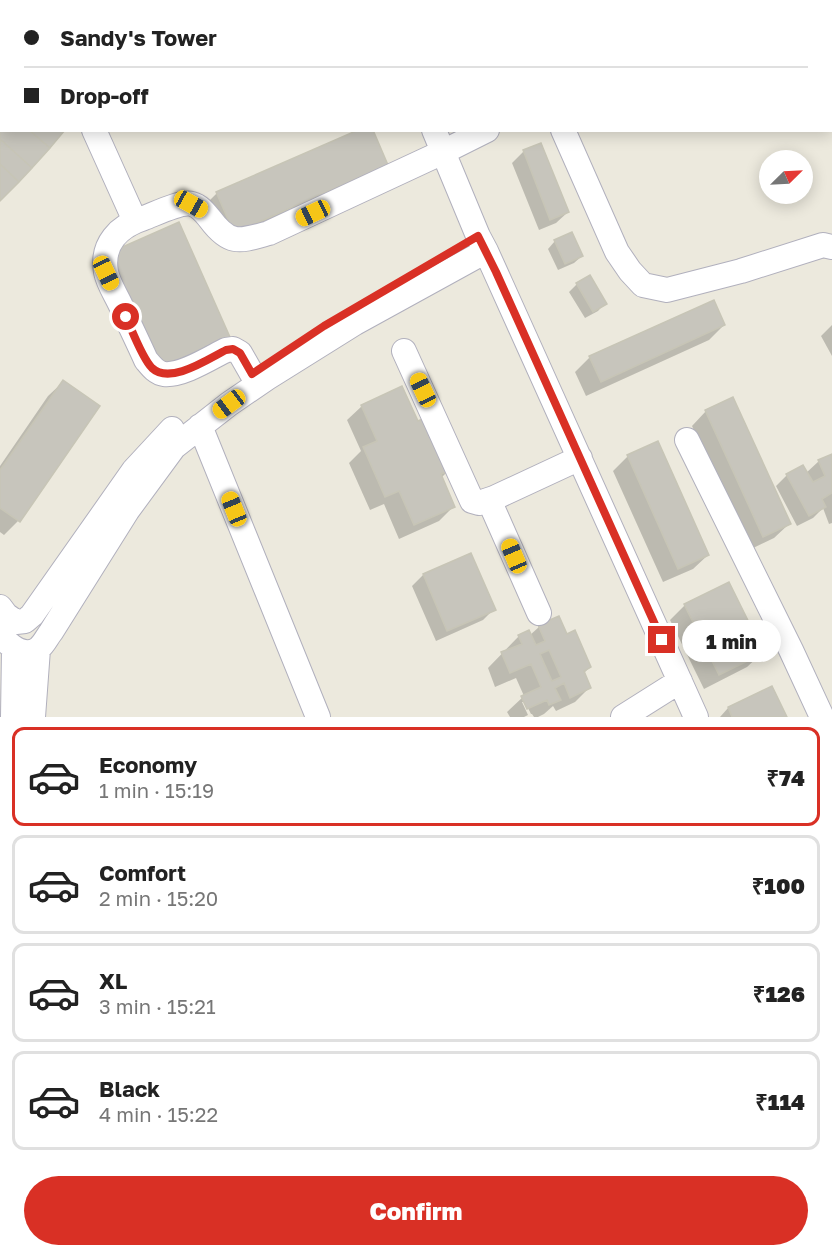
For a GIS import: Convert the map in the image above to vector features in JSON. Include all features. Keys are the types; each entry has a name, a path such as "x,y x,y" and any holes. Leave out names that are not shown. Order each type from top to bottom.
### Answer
{"street":[{"path":"95,132 135,221"},
{"path":"252,374 240,353 233,349 226,350 181,372 164,374 153,369 146,360 106,273 105,254 117,232 135,221 180,205 191,204 203,210 220,232 231,239 245,240 269,233 439,141 478,132"},
{"path":"564,132 617,252 643,285 667,290 741,271 823,245 832,247"},
{"path":"439,141 482,244 696,717"},
{"path":"0,608 16,622 25,621 32,615 134,470 178,422 324,326 482,244"},
{"path":"18,717 38,649 127,511 174,447 267,378 482,244"},
{"path":"404,351 472,501 479,503 489,500 580,458"},
{"path":"200,426 318,717"},
{"path":"687,440 822,717"},
{"path":"489,500 538,613"},
{"path":"7,642 29,652 38,649"},
{"path":"7,642 18,717"},
{"path":"623,717 680,681"}],"building":[{"path":"0,132 31,132 50,148 32,168 0,139"},
{"path":"31,132 63,132 50,148"},
{"path":"353,132 374,132 388,165 234,233 216,192"},
{"path":"0,139 32,168 19,182 0,164"},
{"path":"541,143 569,212 550,220 523,150"},
{"path":"0,164 19,182 0,201"},
{"path":"179,222 230,337 161,368 109,253"},
{"path":"572,232 583,256 565,264 554,240"},
{"path":"590,275 607,304 593,312 576,283"},
{"path":"714,300 725,325 601,382 589,356"},
{"path":"63,380 100,406 20,522 0,508 0,470"},
{"path":"402,386 418,421 429,416 452,470 441,474 455,507 414,525 399,491 385,497 363,447 377,441 361,405"},
{"path":"733,397 791,524 763,537 705,410"},
{"path":"658,441 709,555 678,569 627,455"},
{"path":"832,454 832,493 822,499 826,507 809,516 786,474 803,465 813,482 825,476 818,460"},
{"path":"471,553 496,610 447,631 423,574"},
{"path":"729,582 764,653 719,675 684,604"},
{"path":"559,616 567,634 575,630 591,667 584,671 591,688 570,698 564,683 555,688 561,700 549,705 547,700 527,709 521,696 541,687 531,664 510,673 501,652 522,644 518,635 529,630 536,645 545,641 538,625","holes":["549,650 561,677 552,681 540,654"]},
{"path":"772,686 787,717 732,717 728,707"}],"route":[{"path":"126,317 146,360 153,369 164,374 181,372 226,350 233,349 240,353 252,374 324,326 478,236 662,640"}]}
